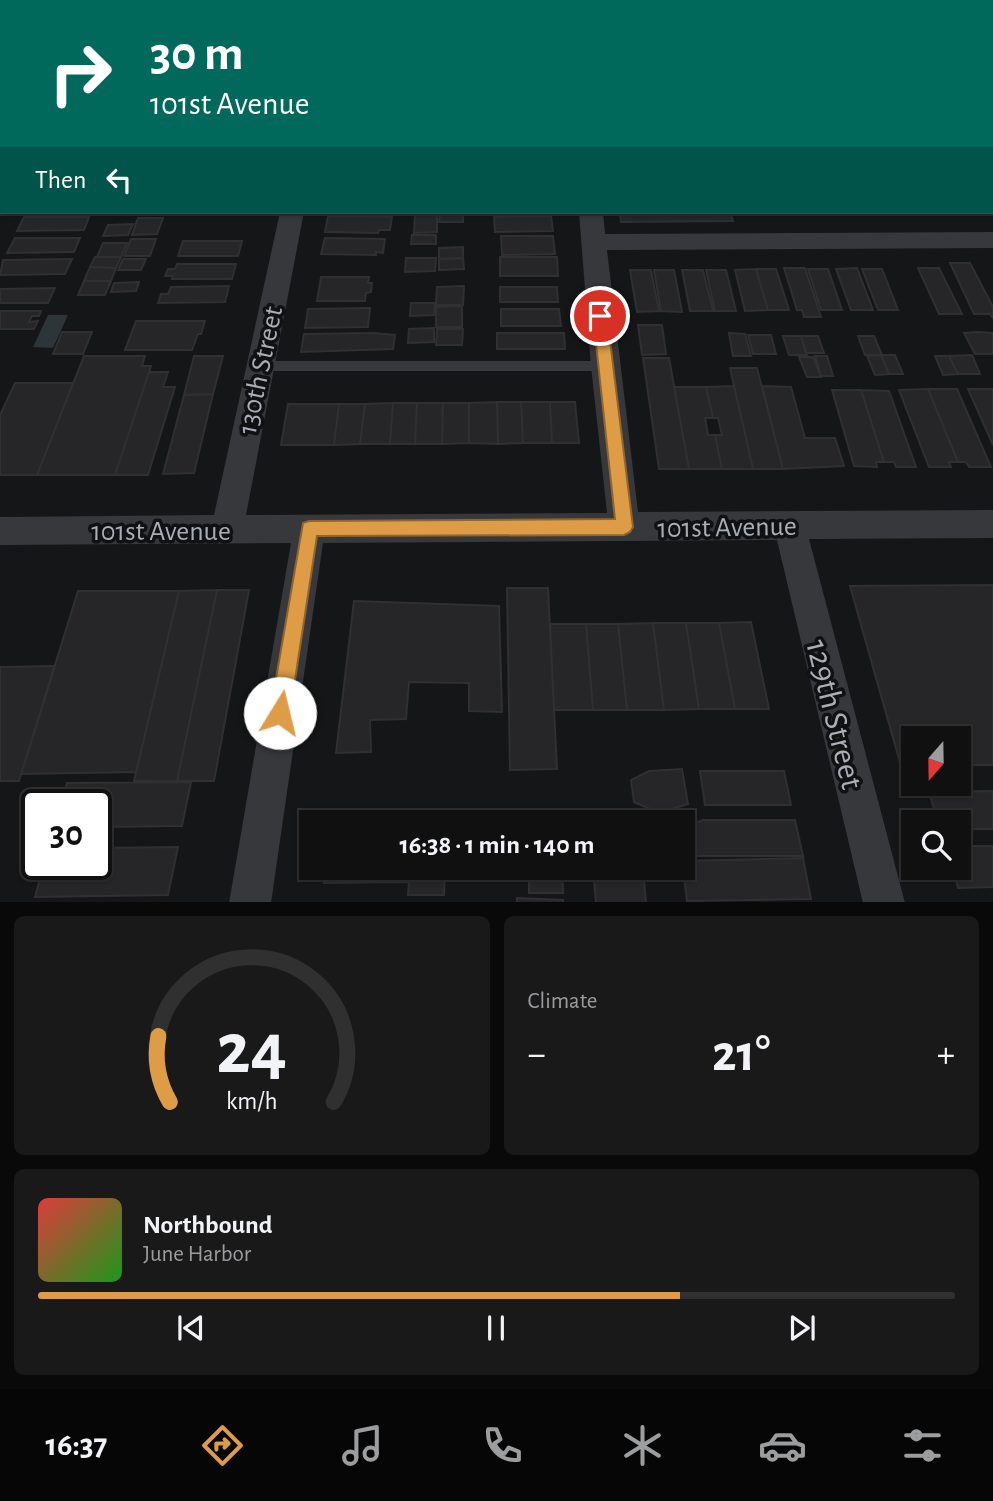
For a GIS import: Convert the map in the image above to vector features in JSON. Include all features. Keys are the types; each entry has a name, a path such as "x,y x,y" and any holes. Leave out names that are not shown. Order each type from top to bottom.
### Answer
{"street":[{"name":"130th Street","path":"227,529 292,214"},
{"path":"590,214 624,527"},
{"path":"594,242 993,240"},
{"name":"101st Avenue","path":"0,531 993,524"},
{"name":"129th Street","path":"789,525 884,902"},
{"path":"250,902 309,528"}],"lane":[{"path":"260,366 605,366"}],"shaded area":[{"path":"48,315 68,315 53,348 33,347"}],"building":[{"path":"26,214 89,214 88,215 25,216"},
{"path":"415,214 437,214 437,232 414,233"},
{"path":"440,214 463,214 463,222 439,222"},
{"path":"620,214 731,214 733,221 621,222"},
{"path":"328,216 392,217 390,230 379,230 378,233 325,232"},
{"path":"551,216 553,231 495,232 494,217"},
{"path":"24,217 89,217 84,230 17,231"},
{"path":"138,218 163,218 157,234 132,235"},
{"path":"133,224 128,235 103,236 108,225"},
{"path":"412,235 436,235 436,244 411,244"},
{"path":"501,236 553,236 555,254 502,255"},
{"path":"15,238 80,238 74,252 7,253"},
{"path":"325,238 385,239 383,253 376,252 376,255 321,254"},
{"path":"131,239 156,239 150,256 124,256"},
{"path":"183,241 242,241 238,256 178,256"},
{"path":"103,243 127,243 121,257 97,257"},
{"path":"463,247 463,258 439,259 439,248"},
{"path":"95,257 121,257 116,268 90,267"},
{"path":"500,257 557,257 558,276 500,276"},
{"path":"406,258 436,258 435,271 405,272"},
{"path":"463,258 464,269 439,270 439,259"},
{"path":"72,259 65,274 0,275 3,260"},
{"path":"123,259 146,259 141,270 118,270"},
{"path":"950,263 970,263 993,307 993,318 990,314 974,314"},
{"path":"177,264 236,264 232,279 172,279 173,276 165,276 168,269 175,269"},
{"path":"90,267 116,268 111,281 84,281"},
{"path":"784,268 805,268 821,317 804,317 802,310 797,310"},
{"path":"857,268 873,310 851,310 836,269"},
{"path":"918,268 939,268 962,314 939,314"},
{"path":"756,269 776,269 789,310 768,310"},
{"path":"756,269 768,310 745,311 735,270"},
{"path":"808,269 828,269 842,310 821,310"},
{"path":"862,269 882,269 898,310 878,310"},
{"path":"630,270 651,270 659,311 637,312"},
{"path":"654,270 674,270 682,312 661,311"},
{"path":"682,270 703,270 713,311 690,311"},
{"path":"706,270 726,270 736,311 715,311"},
{"path":"321,277 369,277 368,283 372,283 371,292 366,293 365,301 317,301"},
{"path":"84,281 111,281 105,295 78,295"},
{"path":"139,282 136,291 111,292 114,283"},
{"path":"229,286 225,302 158,303 161,294 168,294 171,287"},
{"path":"464,286 463,305 436,305 437,287"},
{"path":"500,287 557,287 558,302 500,302"},
{"path":"55,288 48,303 0,303 0,289"},
{"path":"411,303 435,303 434,315 410,316"},
{"path":"462,306 462,327 436,327 436,307"},
{"path":"370,308 368,327 305,328 308,309"},
{"path":"501,309 559,309 561,326 501,326"},
{"path":"0,311 41,311 39,316 32,316 29,322 38,321 34,329 0,329"},
{"path":"136,321 205,321 192,350 125,350"},
{"path":"638,325 662,325 666,354 642,355"},
{"path":"434,328 434,342 408,343 409,329"},
{"path":"437,329 463,329 462,345 436,345"},
{"path":"62,332 92,332 83,354 53,354"},
{"path":"497,333 564,333 565,349 497,349"},
{"path":"729,333 745,334 751,356 733,356"},
{"path":"964,333 993,333 993,354 975,354"},
{"path":"304,334 395,335 393,349 301,352"},
{"path":"748,335 771,335 776,354 753,354"},
{"path":"783,336 801,336 807,355 789,355"},
{"path":"801,336 818,336 824,353 806,353"},
{"path":"858,336 874,336 882,355 865,355"},
{"path":"881,355 889,374 875,375 867,356"},
{"path":"881,355 895,355 903,374 889,374"},
{"path":"972,355 980,374 958,374 949,356"},
{"path":"84,356 145,356 142,366 151,366 115,475 37,475"},
{"path":"194,356 223,356 213,394 184,395"},
{"path":"815,356 827,356 833,376 821,376"},
{"path":"935,356 949,356 958,374 943,375"},
{"path":"799,357 813,357 821,377 807,377"},
{"path":"643,358 669,358 689,469 659,469"},
{"path":"730,368 757,368 783,469 753,469"},
{"path":"149,372 168,372 163,387 175,387 148,475 115,475"},
{"path":"15,383 73,383 37,475 0,475 0,415"},
{"path":"734,386 753,469 722,469 715,435 722,435 718,418 713,418 706,387"},
{"path":"762,386 791,387 805,438 835,438 844,466 783,469"},
{"path":"674,387 706,387 713,418 705,418 708,435 715,435 722,469 689,469"},
{"path":"928,389 957,389 991,467 969,467 966,462 958,462"},
{"path":"928,389 958,462 949,462 951,467 929,467 899,390"},
{"path":"968,389 993,389 993,445"},
{"path":"832,390 861,390 884,462 876,462 877,467 854,466"},
{"path":"861,390 889,391 916,467 896,467 894,462 884,462"},
{"path":"213,394 194,473 163,474 184,395"},
{"path":"497,402 521,402 523,443 498,444"},
{"path":"497,402 498,444 469,443 469,403"},
{"path":"521,402 550,402 552,443 523,443"},
{"path":"550,402 575,402 579,443 552,443"},
{"path":"393,403 417,403 415,444 390,444"},
{"path":"393,403 390,444 360,444 365,404"},
{"path":"417,403 443,403 442,444 415,444"},
{"path":"443,403 469,403 469,443 442,444"},
{"path":"288,404 339,404 334,445 281,445"},
{"path":"339,404 365,404 360,444 334,445"},
{"path":"993,585 993,765 971,765 971,726 901,726 901,766 850,586"},
{"path":"507,588 548,588 557,769 510,770"},
{"path":"217,590 177,781 134,781 179,591"},
{"path":"217,590 249,590 214,781 177,781"},
{"path":"78,591 179,591 136,772 21,774"},
{"path":"354,601 499,606 502,712 469,711 469,683 409,682 406,719 370,720 371,752 336,753"},
{"path":"751,622 769,709 735,709 719,623"},
{"path":"653,623 686,623 699,709 664,710"},
{"path":"653,623 664,710 627,710 618,624"},
{"path":"686,623 719,623 735,709 699,709"},
{"path":"550,624 586,624 593,710 554,710"},
{"path":"586,624 618,624 627,710 593,710"},
{"path":"55,666 19,781 0,781 0,667"},
{"path":"682,769 688,804 669,810 652,810 634,802 631,780 649,771"},
{"path":"700,771 784,771 791,805 705,805"},
{"path":"191,782 182,826 112,827 112,789 65,789 67,783"},
{"path":"971,791 993,791 993,829 971,829 971,810 934,810 930,796 971,796"},
{"path":"703,820 795,820 803,856 695,856 695,823"},
{"path":"971,846 993,846 993,887 958,888 956,880 971,880"},
{"path":"178,847 168,895 35,897 40,880 112,880 112,848"},
{"path":"803,858 811,899 687,901 684,880 695,880 695,861"},
{"path":"324,880 445,880 444,895 408,895 409,882 324,883"},
{"path":"529,880 562,880 563,893 529,893"},
{"path":"594,880 644,880 646,902 596,902"},
{"path":"517,898 563,900 563,902 517,902"}],"route":[{"path":"280,713 309,528 624,527 600,316"}]}
